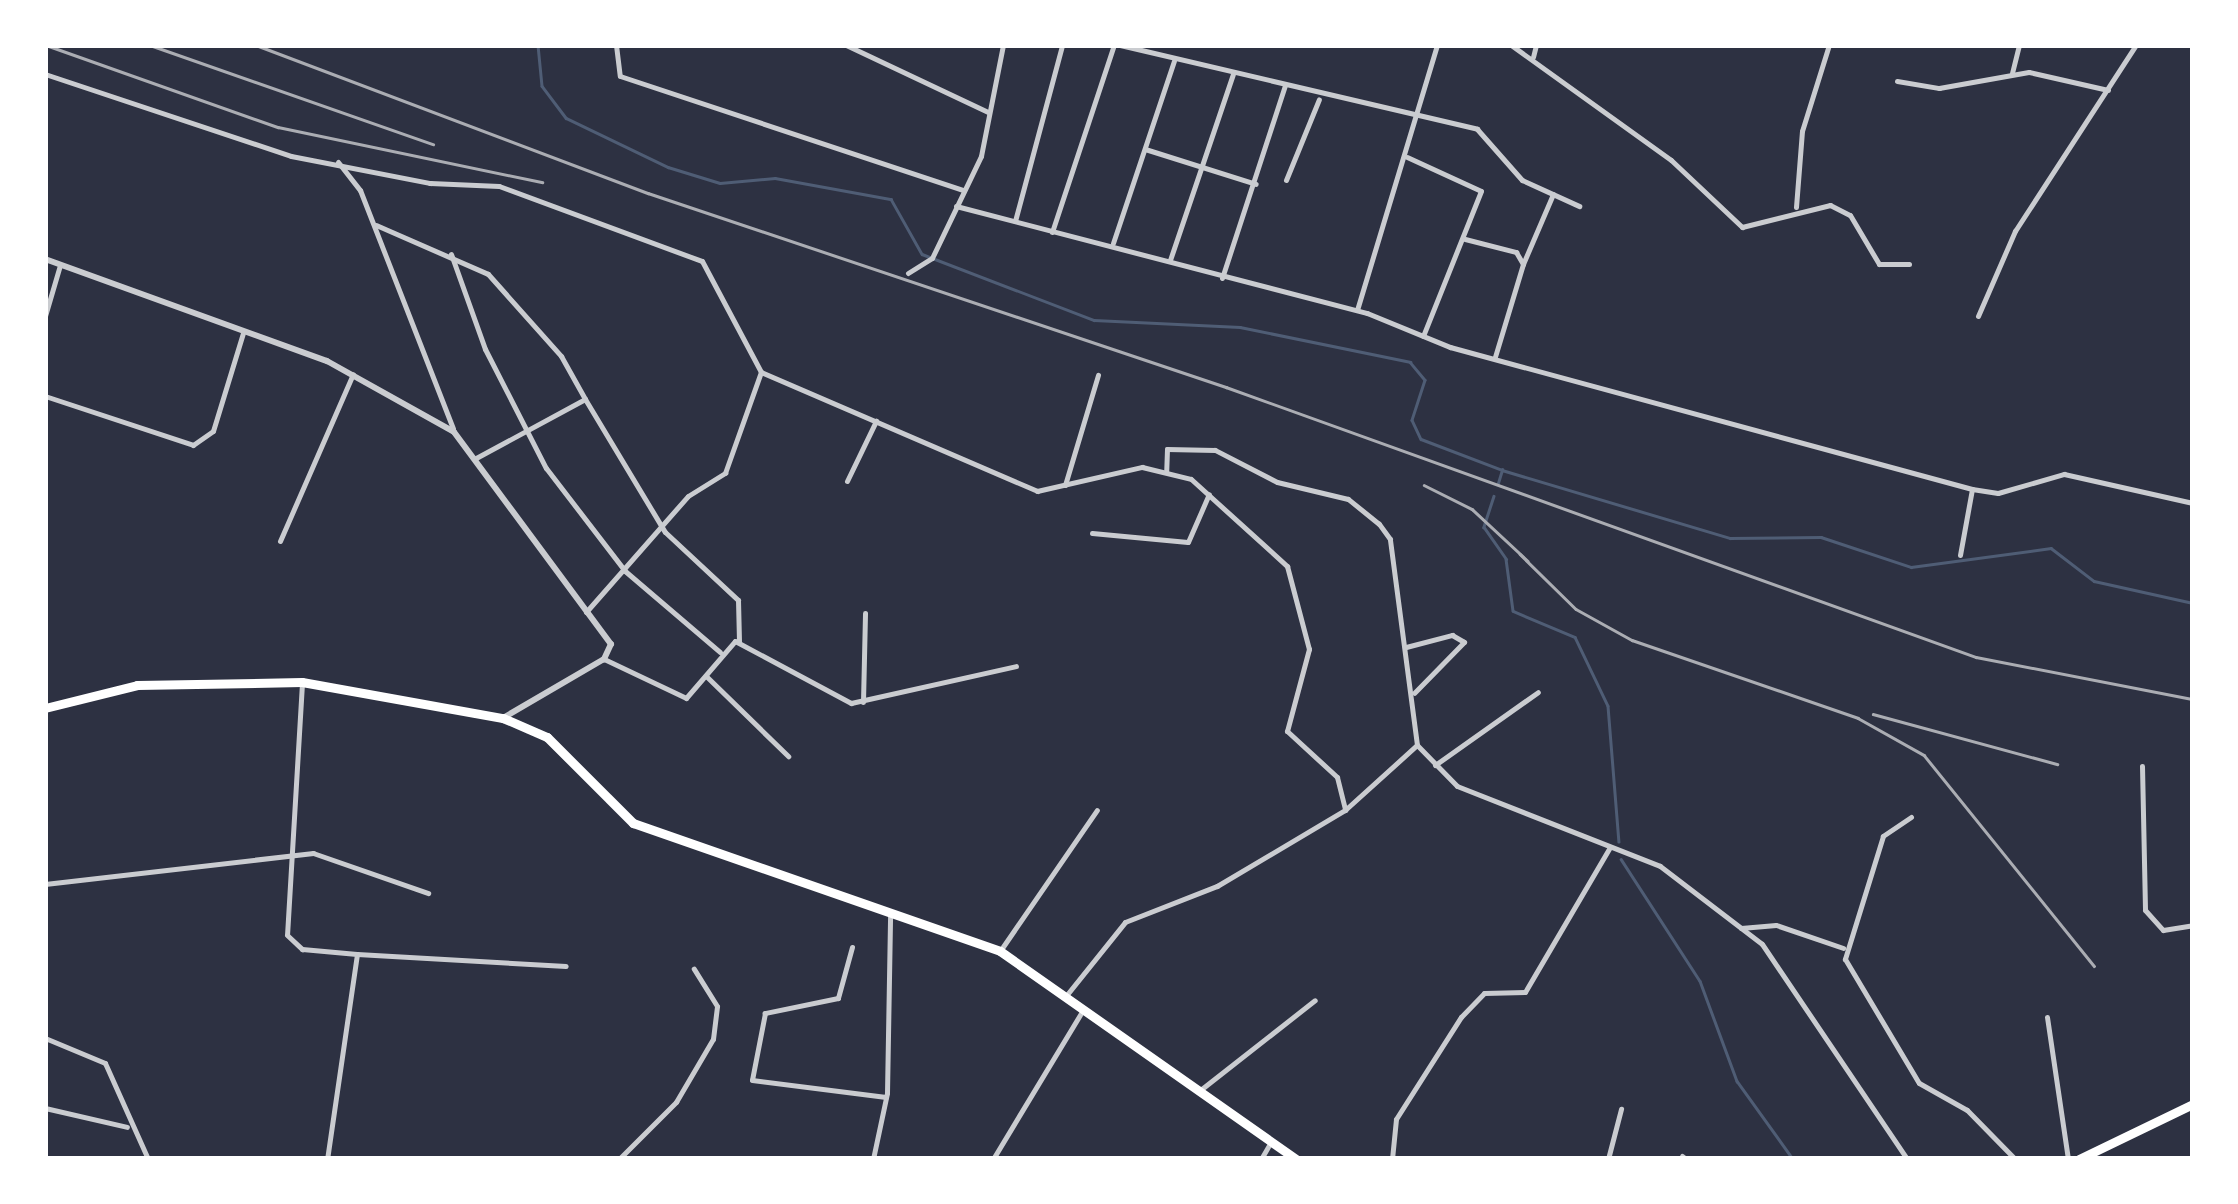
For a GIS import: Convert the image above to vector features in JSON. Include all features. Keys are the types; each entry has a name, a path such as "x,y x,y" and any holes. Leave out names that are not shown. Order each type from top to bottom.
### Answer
{"highway":[{"path":"45,708 137,685 302,682 503,718 547,737 633,823 1000,950 1197,1093 1296,1159"},
{"path":"2079,1159 2193,1104"}],"street":[{"path":"616,45 620,76 963,190"},
{"path":"846,45 989,113"},
{"path":"908,273 932,258 963,190 989,113 1003,45"},
{"path":"1015,221 1062,45"},
{"path":"1052,232 1117,45 1284,85 1319,99 1484,132 1522,180 1579,206"},
{"path":"1357,310 1407,157 1437,45"},
{"path":"1511,45 1533,57 1680,167 1742,227 1796,207 1841,208 1879,264 1909,264"},
{"path":"1533,57 1536,45"},
{"path":"1796,207 1802,131 1829,45"},
{"path":"2012,72 2019,45"},
{"path":"1978,316 2014,231 2136,45"},
{"path":"1113,244 1174,61"},
{"path":"1897,81 1939,88 2012,72 2108,90"},
{"path":"1170,260 1233,73"},
{"path":"45,74 291,156 338,162 430,183 499,186 702,261 761,372 1037,491 1142,467 1166,472 1208,494 1290,574 1309,649 1287,731 1337,778 1345,810"},
{"path":"1222,278 1256,184 1284,85"},
{"path":"1286,180 1319,99"},
{"path":"1144,148 1256,184"},
{"path":"1407,157 1478,184 1464,239 1423,336"},
{"path":"338,162 374,224 454,432 609,638 604,659 503,718"},
{"path":"1495,357 1523,264 1552,194"},
{"path":"956,206 1357,310 1423,336 1972,490 1998,492 2064,474 2193,503"},
{"path":"374,224 451,254 488,274 561,356 665,532 738,600 739,642"},
{"path":"1464,239 1516,252 1523,264"},
{"path":"451,254 521,432 625,571 720,652"},
{"path":"45,259 353,374 454,432"},
{"path":"45,316 60,265"},
{"path":"45,396 194,445 213,430 243,333"},
{"path":"586,612 665,532 688,496 725,473 761,372"},
{"path":"280,541 353,374"},
{"path":"1066,485 1098,375"},
{"path":"476,458 585,399"},
{"path":"847,481 876,420"},
{"path":"1166,472 1166,450 1214,450 1364,511 1390,539 1414,692 1417,745 1465,790 1660,866 1741,928 1771,956 1907,1159"},
{"path":"1960,555 1972,490"},
{"path":"1092,533 1188,542 1208,494"},
{"path":"862,702 865,612"},
{"path":"1406,647 1452,635 1464,642 1414,692"},
{"path":"604,659 680,698 706,676 720,652 739,642"},
{"path":"739,642 836,698 862,702 1016,666"},
{"path":"706,676 788,756"},
{"path":"302,682 292,854 292,945 357,954 566,966"},
{"path":"1435,765 1538,692"},
{"path":"1065,997 1125,922 1217,886 1345,810 1417,745"},
{"path":"2142,766 2145,910 2163,930 2193,925"},
{"path":"1000,950 1097,810"},
{"path":"1843,948 1883,836 1911,817"},
{"path":"1392,1159 1396,1120 1461,1017 1484,993 1524,992 1610,847"},
{"path":"45,884 292,854 330,856 428,892"},
{"path":"873,1159 886,1097 889,911"},
{"path":"1741,928 1776,925 1843,948 1919,1083 1967,1110 2014,1159"},
{"path":"852,947 838,998 765,1013 752,1080 886,1097"},
{"path":"327,1159 357,954"},
{"path":"620,1159 676,1102 713,1039 716,1006 694,969"},
{"path":"1197,1093 1315,1000"},
{"path":"993,1159 1083,1010"},
{"path":"2047,1017 2068,1159"},
{"path":"45,1038 105,1063 127,1127 148,1159"},
{"path":"45,1108 127,1127"},
{"path":"1608,1159 1621,1109"},
{"path":"1261,1159 1271,1142"}],"waterway":[{"path":"538,45 542,86 566,118 668,167 720,183 775,178 891,199 922,254 1094,320 1240,327 1410,362 1425,380 1412,420 1421,439 1502,470 1730,538 1821,537 1911,567 2051,548 2094,581 2193,603"},
{"path":"1498,483 1502,470"},
{"path":"1494,496 1484,527 1506,559 1513,611 1575,637 1608,706 1619,842"},
{"path":"1621,859 1700,981 1737,1081 1793,1159"}],"railway":[{"path":"46,45 278,127 542,182"},
{"path":"150,45 433,144"},
{"path":"256,45 648,193 1226,387 1976,657 2193,699"},
{"path":"1424,485 1472,509 1528,561"},
{"path":"1520,554 1576,609 1632,640 1858,718 1924,755 2094,966"},
{"path":"1873,714 2057,764"}]}
